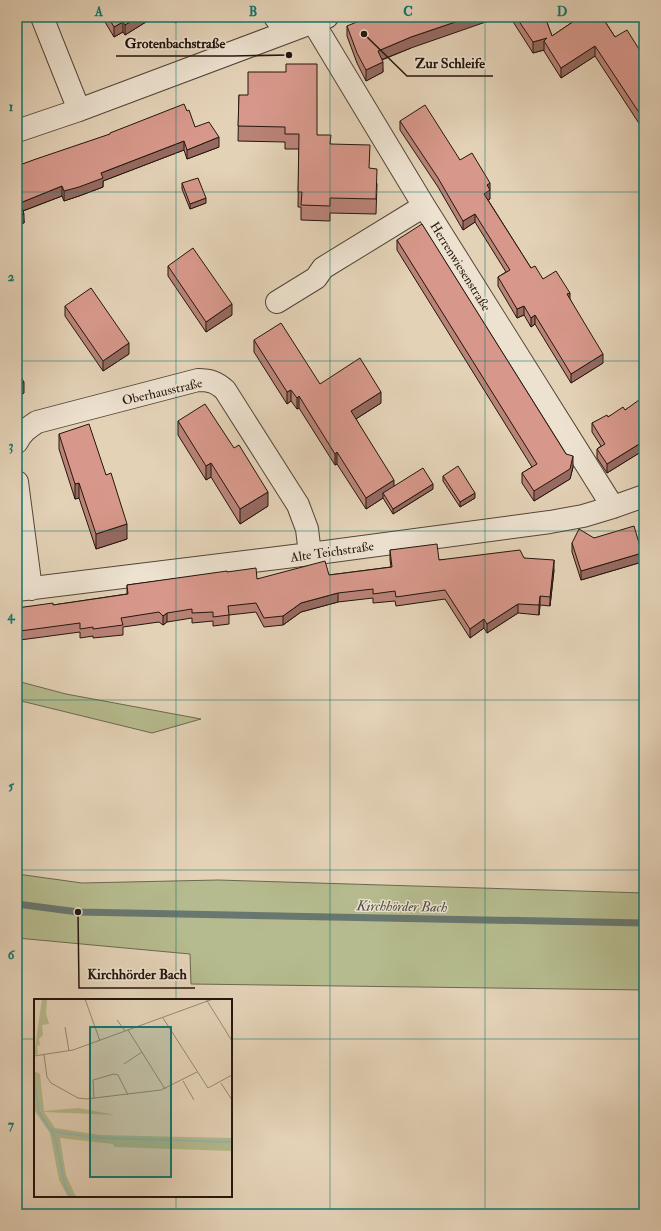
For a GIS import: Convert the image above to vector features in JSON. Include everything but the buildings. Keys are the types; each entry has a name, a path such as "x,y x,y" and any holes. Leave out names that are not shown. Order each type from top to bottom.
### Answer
{"street":[{"path":"42,17 79,110"},
{"path":"17,131 79,110 280,24 320,19"},
{"name":"Herrenwiesenstraße","path":"320,19 424,206 613,507"},
{"path":"277,302 316,278 323,268 424,206"},
{"name":"Oberhausstraße","path":"17,442 20,434 37,422 198,380 209,380 218,384 225,390 298,505 307,529 310,554"},
{"path":"17,482 24,589"},
{"name":"Alte Teichstraße","path":"24,589 310,554 550,522 583,516 644,496"}],"green space":[{"path":"17,681 66,694 201,719 152,733 17,700"},
{"path":"17,874 82,883 218,880 644,893 644,990 191,984 190,954 17,938"}],"waterway":[{"name":"Kirchhörder Bach","path":"17,904 78,912 644,923"}],"place":[{"name":"Zur Schleife","path":"364,34"},
{"name":"Grotenbachstraße","path":"289,55"},
{"name":"Kirchhörder Bach","path":"78,912"}]}
